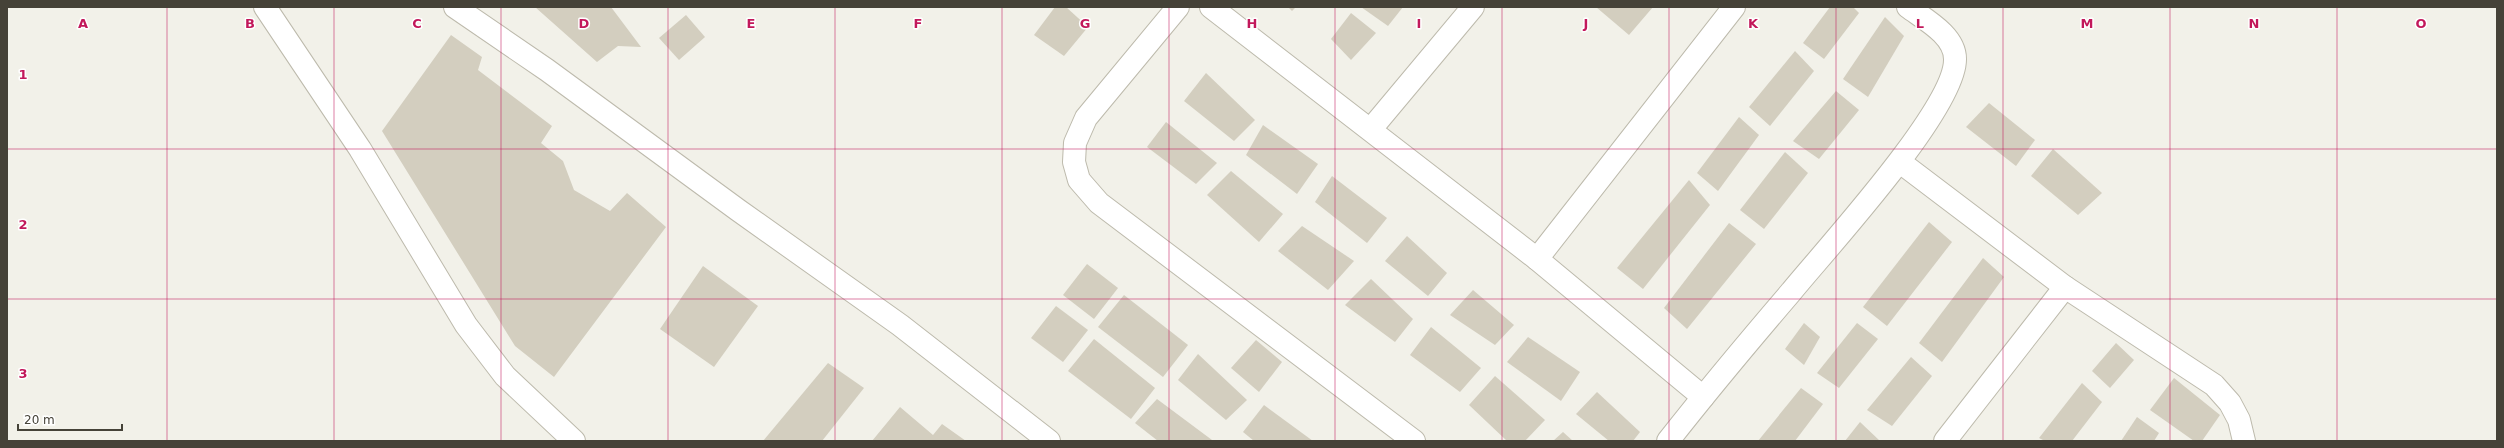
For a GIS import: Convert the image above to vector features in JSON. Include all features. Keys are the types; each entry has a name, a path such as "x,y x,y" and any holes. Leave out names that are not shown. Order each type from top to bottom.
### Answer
{"street":[{"path":"265,7 360,149 466,325 504,376 574,441"},
{"path":"455,7 547,70 731,205 900,325 1049,441"},
{"path":"1178,7 1086,118 1075,143 1074,162 1079,180 1099,203 1414,441"},
{"path":"1211,7 1371,129 1537,259 1703,397"},
{"path":"1371,129 1473,7"},
{"path":"1537,259 1734,7"},
{"path":"1668,441 1703,397 1900,162 1947,90 1955,58 1950,44 1936,28 1908,7"},
{"path":"1900,162 2065,287 2214,385 2236,414 2240,439"},
{"path":"1945,441 2065,287"}],"building":[{"path":"535,7 611,7 641,47 618,46 597,62"},
{"path":"1055,7 1066,7 1088,27 1064,56 1034,35"},
{"path":"1288,7 1296,7 1292,11"},
{"path":"1361,7 1403,7 1388,26"},
{"path":"1596,7 1653,7 1629,35"},
{"path":"1830,7 1853,7 1859,13 1824,59 1803,43"},
{"path":"1351,13 1376,33 1351,60 1331,39"},
{"path":"686,15 705,37 679,60 659,38"},
{"path":"1885,17 1904,36 1868,97 1843,79"},
{"path":"451,35 482,57 478,70 552,126 541,143 563,161 574,190 610,211 627,193 666,227 554,377 515,346 382,131"},
{"path":"1795,51 1814,71 1770,126 1749,107"},
{"path":"1206,73 1255,120 1234,141 1184,101"},
{"path":"1836,91 1859,110 1819,159 1793,141"},
{"path":"1989,103 2035,140 2016,166 1966,127"},
{"path":"1739,117 1759,135 1718,191 1697,173"},
{"path":"1166,122 1217,163 1196,184 1147,147"},
{"path":"1263,125 1318,164 1297,194 1246,155"},
{"path":"2053,149 2102,193 2078,215 2031,176"},
{"path":"1785,152 1808,173 1764,229 1740,210"},
{"path":"1231,171 1283,214 1259,242 1207,195"},
{"path":"1332,176 1387,218 1367,243 1315,202"},
{"path":"1689,180 1710,205 1643,289 1617,268"},
{"path":"1929,222 1952,242 1887,326 1863,307"},
{"path":"1729,223 1756,244 1687,329 1664,308"},
{"path":"1302,226 1354,261 1328,290 1278,251"},
{"path":"1407,236 1447,273 1428,296 1385,261"},
{"path":"1983,258 2004,277 1942,362 1919,343"},
{"path":"1087,264 1118,288 1094,319 1063,295"},
{"path":"703,266 758,306 714,367 660,329"},
{"path":"1371,279 1413,319 1395,342 1345,305"},
{"path":"1473,290 1514,325 1495,345 1450,315"},
{"path":"1124,295 1188,345 1163,377 1098,327"},
{"path":"1056,306 1088,330 1063,362 1031,338"},
{"path":"1804,323 1820,337 1804,365 1785,349"},
{"path":"1857,323 1878,339 1839,388 1817,373"},
{"path":"1431,327 1481,368 1460,392 1410,355"},
{"path":"1528,337 1580,372 1561,401 1507,362"},
{"path":"1094,339 1155,388 1131,419 1068,371"},
{"path":"1256,340 1282,362 1259,392 1231,368"},
{"path":"2116,343 2134,360 2110,388 2092,371"},
{"path":"1198,354 1247,400 1226,420 1178,380"},
{"path":"1911,357 1932,376 1892,426 1867,410"},
{"path":"828,363 864,388 822,441 763,441"},
{"path":"1495,376 1545,420 1525,441 1507,441 1469,405"},
{"path":"2174,378 2220,415 2202,441 2194,441 2150,410"},
{"path":"2082,383 2102,402 2072,441 2045,441 2039,438"},
{"path":"1801,388 1823,404 1795,441 1758,441"},
{"path":"1597,392 1640,432 1633,441 1609,441 1576,414"},
{"path":"1157,399 1212,440 1158,441 1135,423"},
{"path":"1264,405 1313,441 1254,441 1243,432"},
{"path":"900,407 933,435 942,424 966,441 872,441"},
{"path":"2137,417 2159,433 2154,441 2121,441"},
{"path":"1860,422 1880,441 1845,441"},
{"path":"1563,432 1573,441 1553,441"}]}
